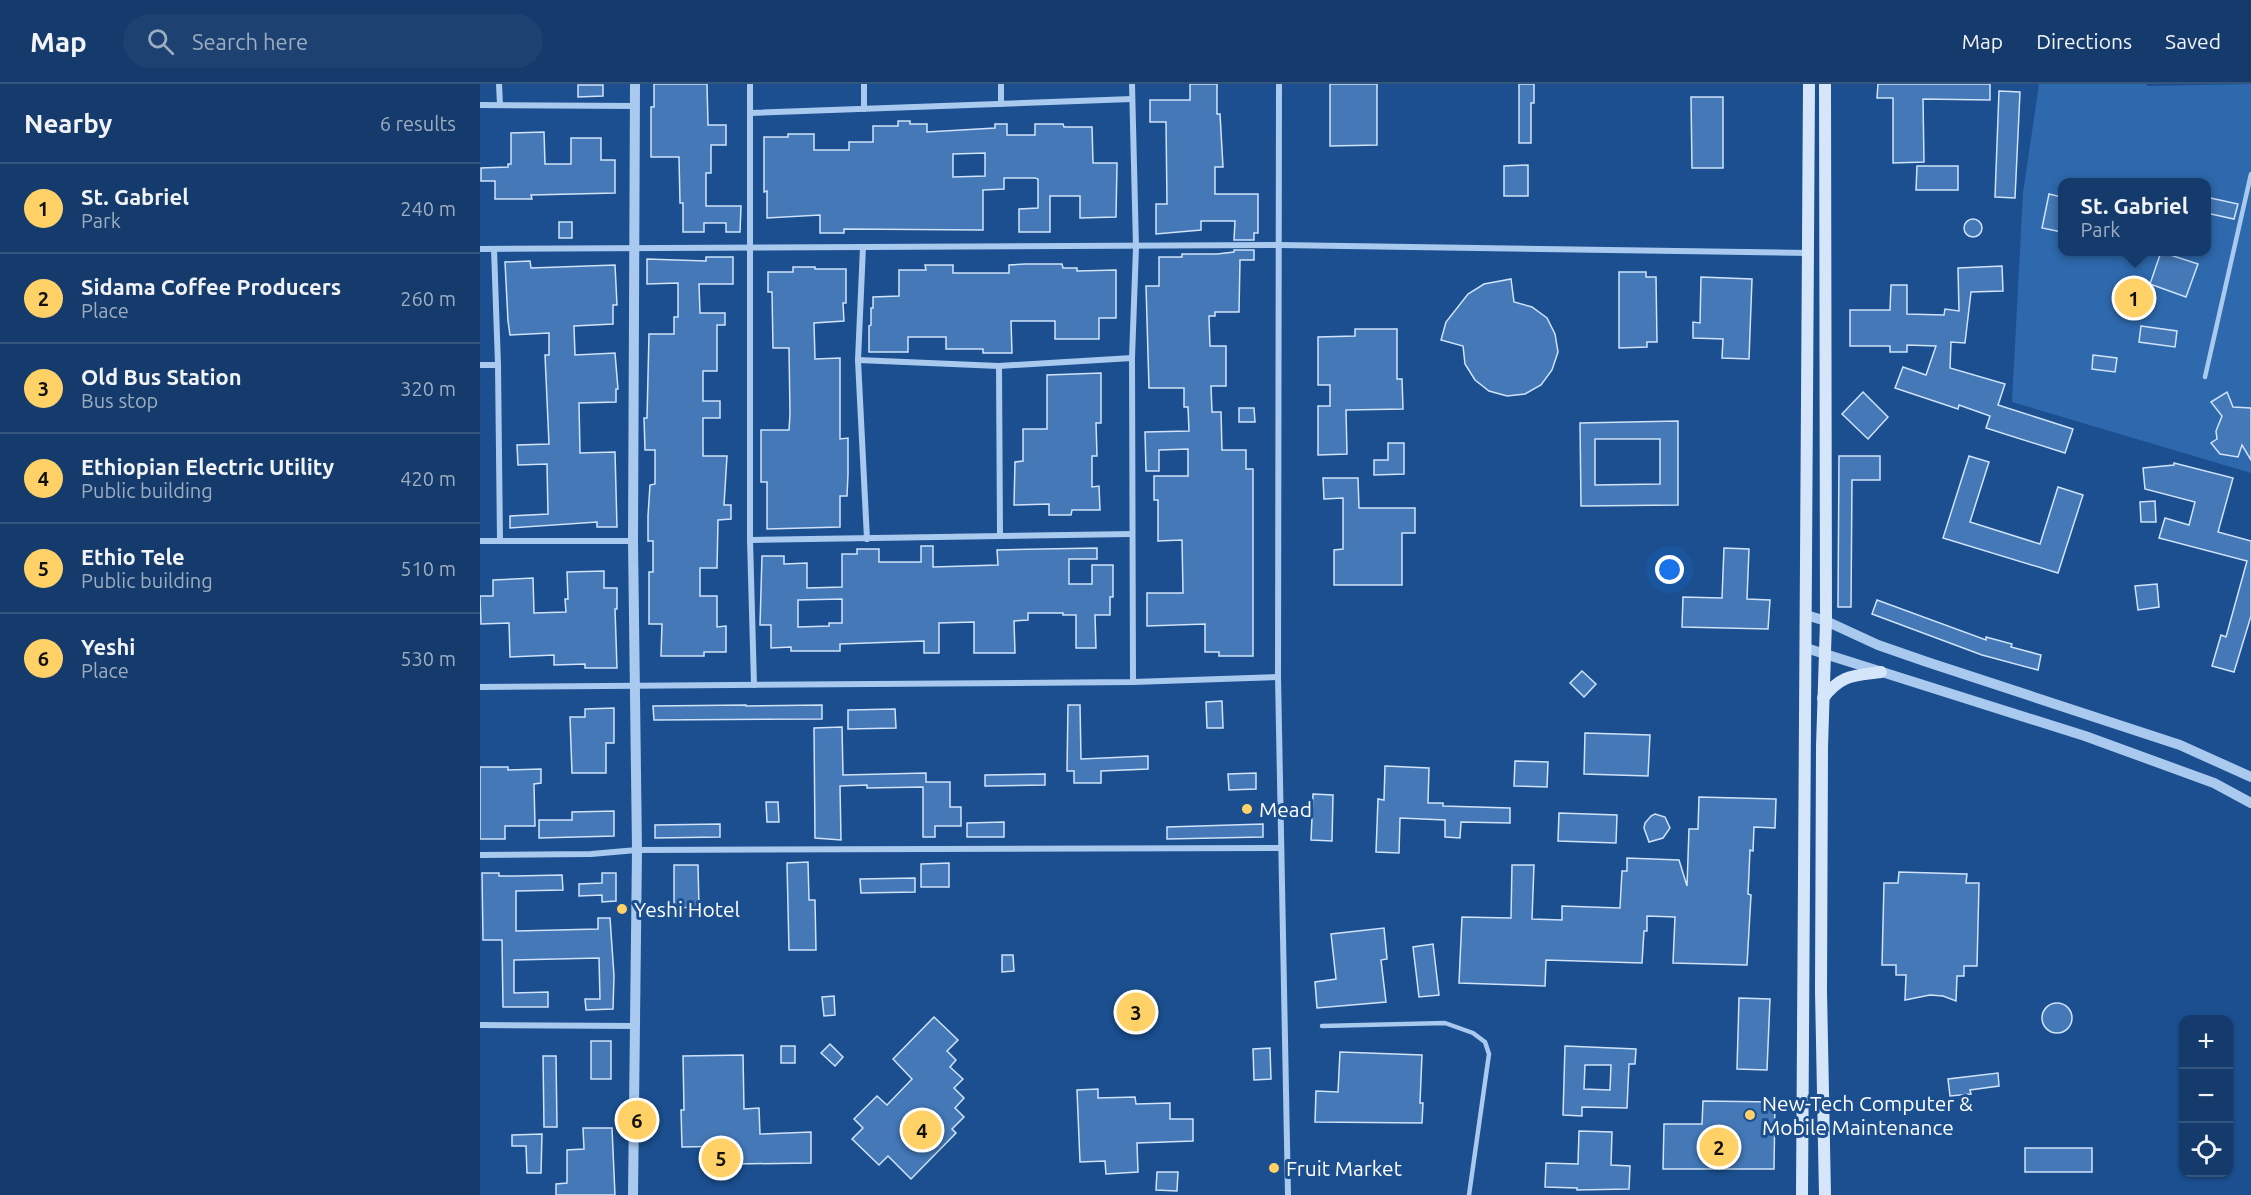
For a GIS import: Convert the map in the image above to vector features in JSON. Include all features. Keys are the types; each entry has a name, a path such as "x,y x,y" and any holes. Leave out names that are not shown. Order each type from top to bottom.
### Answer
{"main road":[{"path":"1803,1195 1809,84"},
{"path":"1825,84 1826,621 1823,698 1821,991 1825,1195"},
{"path":"1823,698 1833,685 1846,676 1881,672"}],"street":[{"path":"499,84 500,105"},
{"path":"633,1195 637,850 633,542 635,84"},
{"path":"750,84 750,540 754,685"},
{"path":"864,84 864,109"},
{"path":"1001,84 1001,104"},
{"path":"1132,84 1136,247 1132,358 1133,682"},
{"path":"1279,84 1278,677 1288,1195"},
{"path":"750,114 1132,99"},
{"path":"480,105 636,106"},
{"path":"480,249 1279,245 1808,253"},
{"path":"863,247 858,360 867,538"},
{"path":"494,249 500,541"},
{"path":"858,360 999,366 1132,358"},
{"path":"480,365 498,365"},
{"path":"999,366 1000,536"},
{"path":"750,540 1132,534"},
{"path":"480,541 633,542"},
{"path":"1806,615 1917,659 2180,745 2251,777"},
{"path":"1806,648 2085,736 2214,783 2251,803"},
{"path":"480,687 1133,682 1278,677"},
{"path":"480,855 591,854 637,850 1281,849"},
{"path":"480,1025 636,1026"}],"lane":[{"path":"2205,377 2251,174"},
{"path":"1322,1026 1445,1023 1473,1032 1485,1042 1489,1054 1469,1195"}],"shaded area":[{"path":"2039,84 2147,84 2147,86 2251,84 2251,473 2012,402 2023,193"}],"building":[{"path":"654,84 707,84 708,125 726,125 726,145 711,145 711,173 706,173 706,206 741,206 740,232 726,232 726,223 704,223 704,232 683,232 679,157 651,157 651,107 654,107"},
{"path":"1190,84 1217,84 1217,114 1220,114 1223,167 1215,167 1215,194 1258,194 1258,233 1254,233 1254,240 1234,240 1235,221 1201,221 1201,230 1156,234 1156,204 1167,204 1166,122 1150,122 1150,100 1190,100"},
{"path":"1330,84 1377,84 1377,145 1330,146"},
{"path":"1519,84 1534,84 1534,103 1531,103 1531,143 1519,143"},
{"path":"1878,84 1990,84 1990,100 1923,99 1924,162 1893,163 1893,98 1877,98"},
{"path":"578,85 603,85 603,96 578,97"},
{"path":"1999,91 2020,92 2015,198 1995,197"},
{"path":"1691,97 1723,97 1723,168 1692,168"},
{"path":"898,121 927,124 927,132 995,128 995,124 1007,124 1007,135 1035,135 1035,124 1092,127 1093,163 1117,163 1116,217 1080,218 1080,196 1050,196 1050,232 1019,232 1019,209 1038,208 1038,179 1004,178 1004,189 983,190 983,230 844,229 844,233 820,233 820,215 767,218 767,191 764,192 764,137 814,134 814,150 849,150 849,142 873,142 873,126 898,126","holes":["985,153 985,176 953,177 953,154"]},
{"path":"544,132 545,164 571,164 571,138 601,138 601,160 615,160 615,193 531,195 532,199 495,199 495,181 481,181 481,168 508,167 508,164 511,164 511,133"},
{"path":"1528,165 1528,196 1504,196 1504,166"},
{"path":"1917,166 1958,166 1958,190 1916,190"},
{"path":"2049,194 2058,196 2058,231 2042,228"},
{"path":"2211,198 2238,204 2234,219 2211,214"},
{"path":"1969,219 1977,219 1982,224 1980,235 1969,237 1964,232 1964,224"},
{"path":"559,222 572,222 572,238 559,238"},
{"path":"1234,250 1254,250 1254,260 1240,260 1239,312 1215,312 1215,316 1209,316 1210,346 1226,346 1226,386 1211,386 1212,412 1221,412 1222,450 1246,450 1246,469 1253,469 1253,656 1219,656 1219,652 1205,652 1205,624 1147,626 1147,593 1183,593 1182,540 1158,541 1158,500 1154,500 1154,476 1188,476 1188,449 1159,450 1159,471 1146,471 1145,432 1189,431 1188,407 1184,407 1184,388 1149,388 1146,286 1159,286 1159,257 1182,257 1182,254 1217,254 1234,252"},
{"path":"2160,256 2173,256 2198,264 2186,297 2150,284"},
{"path":"706,257 733,257 733,284 699,284 700,313 725,313 725,325 717,325 717,371 703,371 703,401 720,401 720,418 703,418 703,456 727,456 724,505 731,505 731,519 718,520 717,568 700,568 700,596 717,596 717,627 726,626 726,652 704,652 704,656 661,656 662,624 649,624 649,572 653,572 653,541 648,541 648,516 650,485 655,484 655,450 645,450 644,418 647,418 649,334 674,334 674,317 678,317 678,283 647,284 647,259 706,261"},
{"path":"530,261 531,268 615,265 617,305 613,305 613,324 574,326 575,355 615,353 618,389 616,389 616,402 579,403 580,453 615,452 617,527 597,527 597,522 510,528 510,516 548,514 547,464 518,465 517,445 549,444 545,355 549,355 549,333 510,335 508,321 505,262"},
{"path":"1062,264 1063,268 1077,268 1077,271 1116,270 1116,318 1099,318 1099,339 1055,339 1055,321 1011,321 1012,353 983,353 983,349 946,349 946,337 908,337 908,352 869,352 869,326 871,325 873,297 899,296 899,270 926,270 925,265 953,265 953,273 1009,273 1009,265"},
{"path":"2002,266 2003,291 1971,292 1965,343 1951,342 1950,368 2005,384 1998,405 2073,429 2065,453 1986,428 1990,416 1959,405 1958,409 1895,388 1903,367 1926,375 1936,346 1907,345 1907,352 1890,352 1890,346 1850,346 1850,310 1890,310 1891,285 1907,285 1907,314 1944,315 1945,309 1959,311 1958,268"},
{"path":"793,267 846,269 844,321 814,323 815,359 840,358 840,439 848,438 848,474 847,496 840,496 840,527 767,529 767,482 761,482 761,430 789,430 790,414 789,348 773,348 772,292 768,292 768,272 793,272"},
{"path":"1619,272 1646,272 1646,277 1656,277 1657,342 1647,342 1647,347 1619,348"},
{"path":"1701,277 1752,279 1749,359 1722,358 1723,339 1693,338 1693,322 1700,323"},
{"path":"1511,279 1514,302 1532,307 1547,318 1555,334 1558,352 1552,370 1541,385 1525,394 1507,396 1489,391 1475,380 1465,364 1463,346 1441,340 1446,322 1468,294 1484,284"},
{"path":"2141,326 2177,331 2175,347 2139,342"},
{"path":"1355,329 1397,329 1397,379 1402,379 1403,409 1346,410 1347,454 1318,455 1318,406 1330,406 1330,385 1318,385 1318,337 1355,336"},
{"path":"2093,355 2117,358 2115,372 2092,369"},
{"path":"1101,373 1101,423 1096,423 1097,456 1092,456 1092,487 1099,486 1100,510 1072,510 1071,515 1049,515 1049,504 1014,505 1015,462 1023,461 1023,429 1047,429 1047,375"},
{"path":"1863,392 1888,417 1868,439 1842,414"},
{"path":"2227,392 2233,407 2251,408 2251,460 2242,445 2238,457 2220,454 2211,443 2217,439 2216,431 2222,416 2211,402"},
{"path":"1239,408 1254,408 1255,422 1239,422"},
{"path":"1678,421 1678,505 1581,506 1580,423","holes":["1595,439 1660,439 1660,484 1595,485"]},
{"path":"1388,443 1404,443 1404,474 1374,475 1374,460 1388,460"},
{"path":"1839,456 1880,456 1880,480 1852,480 1851,607 1838,607"},
{"path":"1969,456 1989,462 1970,522 2040,544 2058,487 2083,495 2058,573 1943,538"},
{"path":"2174,463 2233,478 2218,532 2251,541 2251,616 2234,672 2212,666 2221,635 2226,637 2247,561 2159,538 2165,518 2189,525 2195,502 2145,489 2143,468 2174,465"},
{"path":"1323,478 1358,478 1359,508 1415,508 1415,533 1402,533 1402,585 1334,585 1334,550 1343,549 1343,498 1324,499"},
{"path":"2155,501 2156,522 2141,522 2140,502"},
{"path":"921,546 933,546 933,567 998,565 997,550 1097,548 1097,559 1069,559 1069,584 1092,584 1092,565 1113,565 1113,597 1110,597 1110,615 1095,615 1096,648 1076,648 1076,615 1028,613 1028,620 1014,621 1015,653 974,653 974,622 939,623 939,653 924,653 924,641 840,644 840,651 791,651 791,647 771,648 771,625 760,625 762,556 784,556 784,564 807,563 807,588 842,587 842,554 857,554 857,549 879,549 879,562 921,562","holes":["842,599 842,623 829,623 829,626 798,627 798,600"]},
{"path":"1724,548 1749,549 1747,599 1770,600 1768,629 1682,627 1683,597 1722,598"},
{"path":"604,571 604,588 617,588 617,609 615,609 617,668 585,668 585,664 554,665 554,655 510,657 509,623 481,624 480,596 493,596 493,580 533,578 534,613 566,612 567,572"},
{"path":"2157,584 2159,607 2138,610 2135,586"},
{"path":"1877,600 1986,640 1986,637 2041,655 2038,670 1982,655 1872,614"},
{"path":"1582,671 1596,684 1584,697 1570,683"},
{"path":"1222,701 1223,728 1207,728 1206,702"},
{"path":"822,705 822,719 654,720 653,706"},
{"path":"1068,705 1080,705 1081,759 1148,756 1148,769 1101,771 1101,783 1074,783 1074,771 1067,771"},
{"path":"614,708 614,743 606,743 606,773 572,773 570,717 585,717 585,709"},
{"path":"895,709 896,728 848,729 848,710"},
{"path":"842,727 843,775 926,773 926,782 950,782 950,807 961,807 961,826 935,826 935,837 923,837 923,787 840,786 841,840 815,838 814,728"},
{"path":"1585,733 1650,735 1648,776 1584,774"},
{"path":"1515,761 1548,762 1547,787 1514,786"},
{"path":"1385,766 1429,768 1428,803 1443,803 1443,806 1510,808 1510,823 1461,822 1460,838 1445,837 1445,820 1400,818 1399,853 1376,852 1378,799 1384,800"},
{"path":"480,767 508,767 508,770 541,769 541,783 534,784 535,826 505,826 505,839 480,839"},
{"path":"1256,773 1256,789 1229,790 1228,774"},
{"path":"1045,774 1045,785 985,786 985,775"},
{"path":"1313,794 1333,795 1332,841 1311,840"},
{"path":"1699,797 1776,799 1775,828 1754,827 1753,851 1750,850 1748,894 1751,895 1747,965 1673,963 1675,917 1647,916 1642,963 1546,960 1545,986 1459,983 1462,917 1511,918 1512,865 1534,865 1532,919 1562,920 1562,906 1620,908 1622,871 1627,871 1627,858 1679,860 1687,886 1689,829 1698,829"},
{"path":"766,802 778,802 779,822 767,822"},
{"path":"614,811 614,836 539,838 539,820 572,820 572,812"},
{"path":"1559,813 1617,815 1616,843 1558,841"},
{"path":"1655,814 1665,817 1670,828 1663,838 1649,842 1644,828 1645,823"},
{"path":"1004,822 1004,837 967,837 967,823"},
{"path":"720,824 720,837 655,838 655,825"},
{"path":"1263,824 1263,837 1167,839 1167,827"},
{"path":"808,862 809,900 815,900 816,950 789,950 787,863"},
{"path":"949,863 949,887 921,887 921,864"},
{"path":"674,865 698,865 699,907 674,908"},
{"path":"1899,872 1967,874 1966,883 1979,883 1977,966 1964,966 1964,976 1957,976 1956,1001 1943,996 1930,995 1905,1000 1906,975 1896,975 1896,965 1882,965 1884,883 1898,883"},
{"path":"482,873 499,873 499,876 562,875 563,890 516,891 516,931 598,929 598,918 610,918 614,976 613,1009 586,1010 585,999 600,999 599,958 514,960 514,993 548,992 548,1007 503,1007 502,940 483,940"},
{"path":"602,873 616,873 616,901 602,902 602,895 579,896 579,884 602,883"},
{"path":"915,878 915,892 861,893 860,879"},
{"path":"1384,928 1387,959 1381,960 1386,1002 1317,1008 1315,982 1336,979 1331,934"},
{"path":"1433,944 1439,995 1419,997 1413,947"},
{"path":"1002,955 1013,955 1014,971 1002,972"},
{"path":"834,996 835,1015 824,1016 822,997"},
{"path":"1739,998 1770,999 1767,1070 1737,1069"},
{"path":"2057,1003 2068,1007 2072,1018 2068,1029 2057,1033 2046,1029 2042,1018 2046,1007"},
{"path":"934,1017 958,1040 947,1051 956,1060 950,1067 963,1079 954,1088 964,1098 955,1108 964,1117 952,1129 956,1133 911,1179 888,1156 879,1165 852,1139 863,1128 854,1119 877,1096 887,1105 912,1079 893,1059"},
{"path":"591,1041 611,1041 611,1079 591,1079"},
{"path":"830,1044 843,1057 835,1066 821,1053"},
{"path":"781,1046 795,1046 795,1063 781,1063"},
{"path":"1565,1046 1636,1049 1635,1064 1629,1064 1627,1108 1582,1107 1582,1116 1563,1115","holes":["1585,1065 1611,1065 1610,1090 1584,1089"]},
{"path":"1270,1048 1271,1079 1254,1080 1253,1049"},
{"path":"1340,1052 1422,1055 1420,1103 1423,1103 1422,1123 1315,1122 1316,1091 1338,1092"},
{"path":"743,1055 744,1109 759,1108 760,1134 811,1132 811,1163 734,1164 734,1146 682,1147 683,1056"},
{"path":"543,1056 556,1056 557,1127 544,1127"},
{"path":"1998,1073 1999,1086 1970,1090 1971,1094 1950,1096 1948,1079"},
{"path":"1098,1089 1098,1098 1135,1097 1136,1104 1170,1103 1170,1119 1193,1119 1193,1141 1137,1143 1138,1172 1106,1174 1105,1161 1080,1162 1077,1090"},
{"path":"1703,1101 1775,1102 1774,1169 1663,1169 1664,1124 1702,1124"},
{"path":"583,1128 612,1128 615,1195 556,1195 556,1184 567,1183 567,1150 584,1149"},
{"path":"1579,1131 1612,1132 1611,1165 1630,1166 1629,1189 1577,1190 1577,1188 1545,1187 1546,1163 1578,1164"},
{"path":"542,1134 541,1173 527,1173 526,1146 512,1146 512,1135"},
{"path":"2025,1148 2092,1148 2092,1172 2025,1172"},
{"path":"1157,1172 1178,1172 1177,1191 1156,1190"}],"place":[{"name":"St. Gabriel","path":"2134,298"},
{"name":"Mead","path":"1247,809"},
{"name":"Yeshi Hotel","path":"622,909"},
{"name":"Old Bus Station","path":"1136,1012"},
{"name":"New-Tech Computer & Mobile Maintenance","path":"1750,1115"},
{"name":"Yeshi","path":"637,1120"},
{"name":"Ethiopian Electric Utility","path":"922,1130"},
{"name":"Sidama Coffee Producers","path":"1719,1147"},
{"name":"Ethio Tele","path":"721,1158"},
{"name":"Fruit Market","path":"1274,1168"}]}
